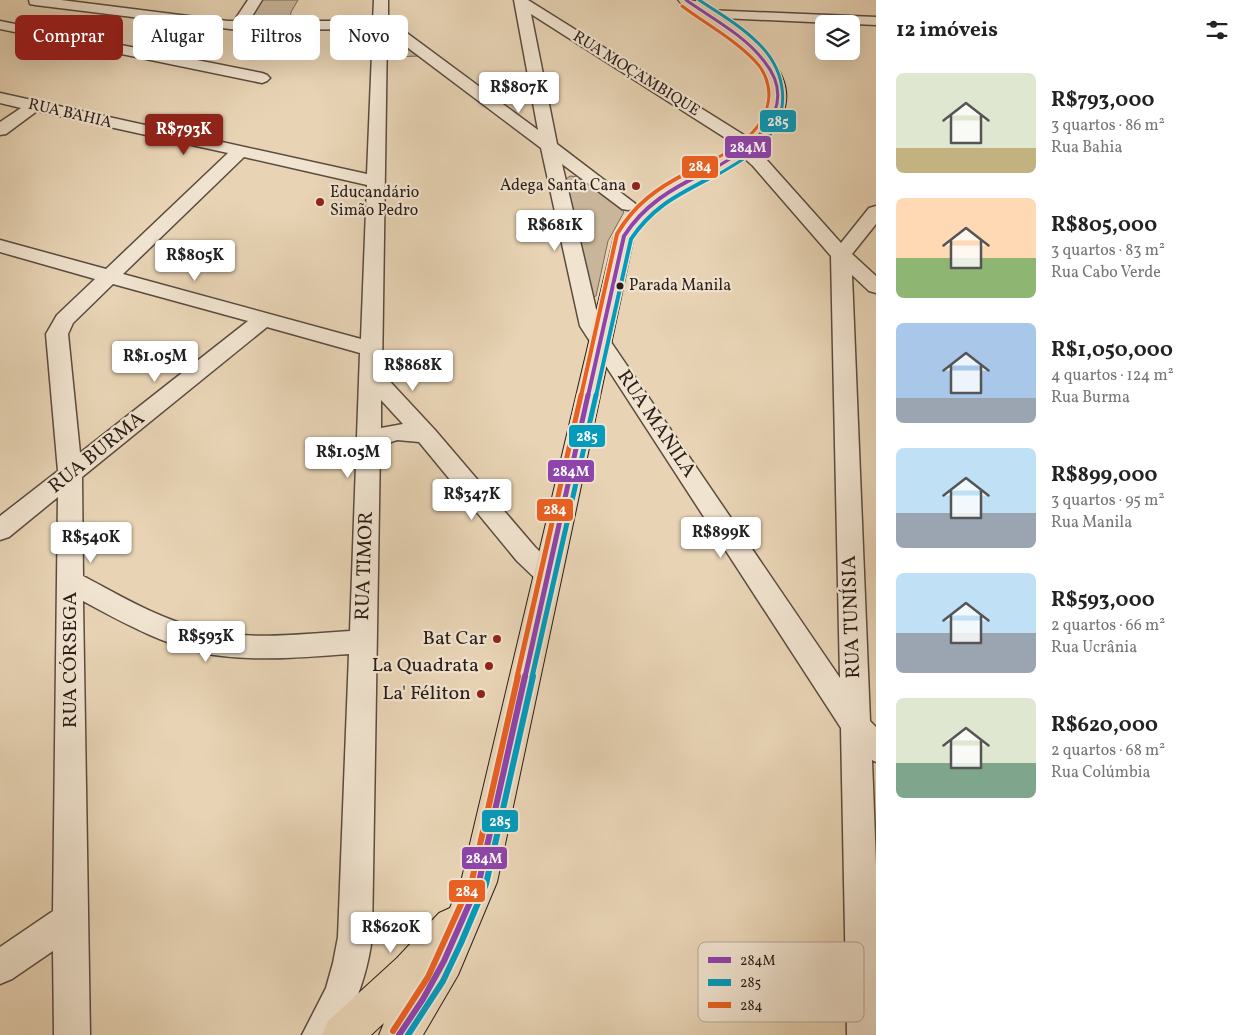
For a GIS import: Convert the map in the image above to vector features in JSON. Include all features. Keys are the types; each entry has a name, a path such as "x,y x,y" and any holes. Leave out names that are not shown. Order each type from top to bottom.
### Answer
{"main road":[{"path":"399,1035 436,980 461,928 479,882 620,247 630,226 660,196 746,148 766,128 777,104 775,81 769,68 756,52 686,0"},
{"path":"342,1035 411,972 442,939 470,903"}],"street":[{"path":"0,24 35,0 233,25"},
{"path":"245,15 255,0"},
{"name":"RUA MOÇAMBIQUE","path":"521,1 746,148 842,255 876,287"},
{"name":"RUA MANILA","path":"521,1 549,146 590,326 854,725 876,748"},
{"path":"840,5 870,20 876,28"},
{"path":"320,18 380,12 392,28 628,205"},
{"name":"RUA TIMOR","path":"320,1035 330,1019 342,991 352,961 354,945 380,12"},
{"path":"706,14 870,20"},
{"path":"0,24 262,78"},
{"path":"527,27 541,24 557,24"},
{"path":"493,103 539,95"},
{"name":"RUA BAHIA","path":"0,98 375,181"},
{"path":"0,130 34,106"},
{"name":"RUA CÓRSEGA","path":"72,1035 70,920 70,475 57,334 64,320 238,152"},
{"path":"842,255 876,212"},
{"path":"3,250 109,276 371,349"},
{"name":"RUA TUNÍSIA","path":"842,255 862,942"},
{"name":"RUA BURMA","path":"0,530 264,319"},
{"path":"370,374 427,436 526,554 548,575"},
{"path":"368,442 391,432 409,432 427,436"},
{"path":"71,582 156,626 202,641 239,646 363,642"},
{"path":"0,967 70,920"},
{"name":"RUA TUNÍSIA","path":"864,1007 865,1035"}],"shaded area":[{"path":"262,0 298,0 291,15 252,15"},
{"path":"408,47 420,56 408,56"},
{"path":"570,176 580,177 624,212 608,241 596,296 593,297 586,294 566,179"}],"transit line":[{"name":"284M","path":"399,1035 423,999 444,961 479,882 624,236 631,225 659,197 729,160 760,137 770,121 776,103 776,84 769,67 761,57 735,34 686,0"},
{"name":"285","path":"408,1035 443,981 486,884 631,239 654,210 680,193 717,175 752,154 766,141 777,125 783,106 783,88 779,71 770,56 744,31 699,0"},
{"name":"284","path":"393,1031 428,977 447,939 472,880 617,234 633,210 649,195 669,182 721,156 752,133 762,119 768,103 769,91 767,80 755,61 729,39 682,6"}],"place":[{"name":"Adega Santa Cana","path":"636,186"},
{"name":"Educandário Simão Pedro","path":"320,202"},
{"name":"Parada Manila","path":"620,286"},
{"name":"Bat Car","path":"497,639"},
{"name":"La Quadrata","path":"489,666"},
{"name":"La' Féliton","path":"481,694"}]}
